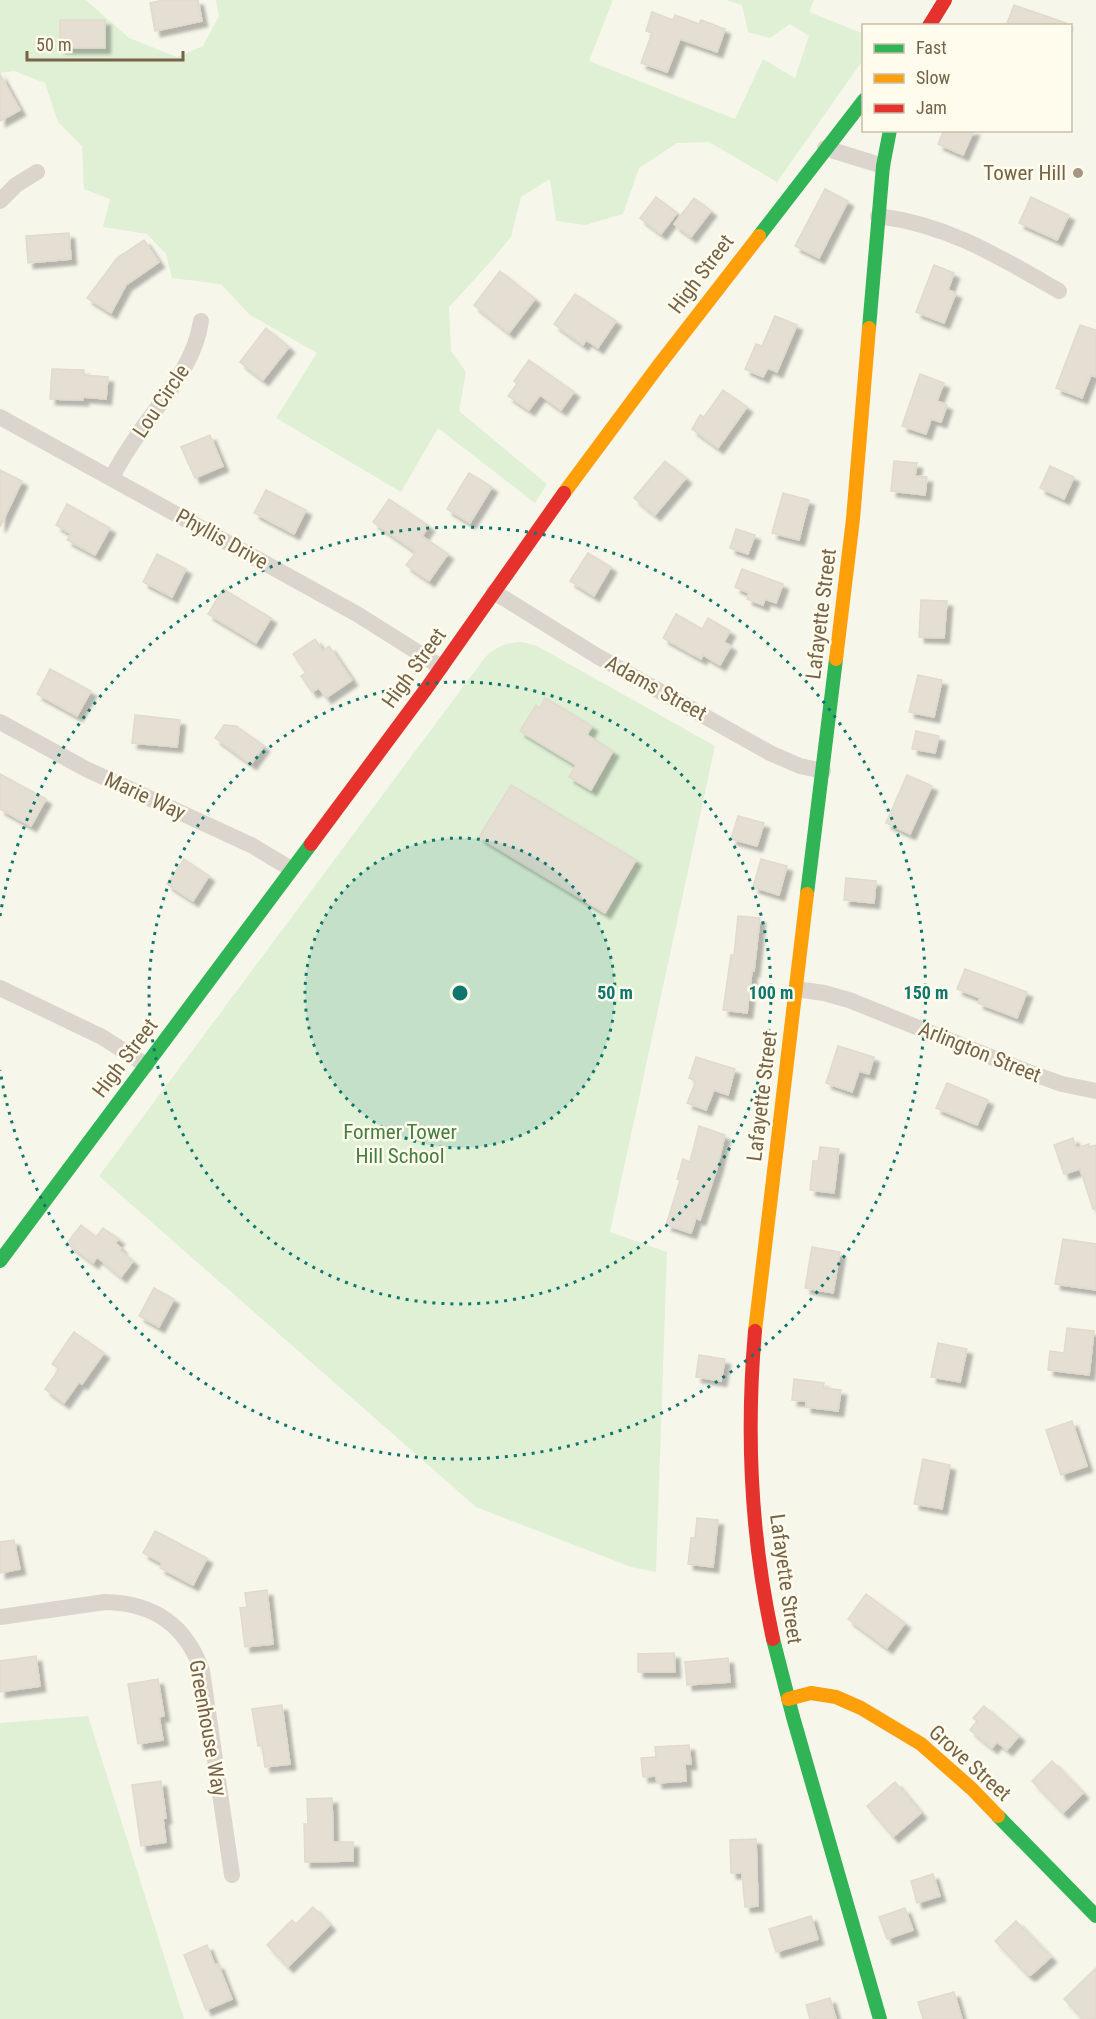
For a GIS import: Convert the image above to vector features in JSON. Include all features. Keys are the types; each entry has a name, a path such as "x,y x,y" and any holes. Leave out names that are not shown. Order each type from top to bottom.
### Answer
{"main road":[{"path":"930,24 945,0"},
{"name":"High Street","path":"0,1260 441,667 659,365 862,102"},
{"name":"Lafayette Street","path":"879,2019 788,1699 771,1630 758,1550 750,1413 757,1306 857,480 878,216 890,132"},
{"name":"Grove Street","path":"788,1699 811,1693 836,1697 861,1708 921,1744 972,1789 1096,1916"}],"street":[{"path":"825,148 884,166"},
{"path":"0,201 16,185 37,172"},
{"path":"878,216 921,223 959,237 995,254 1059,291"},
{"name":"Lou Circle","path":"111,478 129,447 186,365 197,340 201,321"},
{"name":"Phyllis Drive","path":"0,417 357,614 441,667"},
{"name":"Adams Street","path":"494,592 597,656 771,753 801,766 823,771"},
{"name":"Marie Way","path":"0,722 86,769 253,846 291,869"},
{"path":"0,988 102,1037 146,1065"},
{"name":"Arlington Street","path":"796,989 849,1000 1028,1072 1062,1084 1096,1092"},
{"name":"Greenhouse Way","path":"0,1617 117,1602 152,1610 184,1634 202,1671 232,1875"}],"green space":[{"path":"0,0 86,0 129,38 177,57 203,46 219,16 216,0 613,0 589,61 735,119 763,59 795,78 809,36 790,24 770,38 748,32 742,5 726,0 814,0 809,12 862,33 862,61 777,182 709,142 677,143 639,168 623,214 585,225 556,221 550,179 521,197 511,237 449,307 451,351 466,372 459,411 547,484 535,503 438,428 401,492 276,418 317,353 250,315 221,284 172,278 166,254 147,234 103,227 110,199 84,189 82,146 58,122 45,83 14,71 0,73"},
{"name":"Former Tower Hill School","path":"522,642 537,646 715,746 610,1232 667,1252 656,1572 631,1567 476,1507 99,1176 483,660 500,646"},
{"path":"88,1716 184,2019 0,2019 0,1723"}],"building":[{"path":"163,0 198,0 202,21 155,31 150,3"},
{"path":"1014,5 1066,23 1066,24 1007,24"},
{"path":"652,12 673,20 675,15 699,24 701,20 725,29 717,52 680,39 667,72 641,63 652,33 646,31"},
{"path":"60,20 105,20 105,48 60,48"},
{"path":"0,74 20,110 0,121"},
{"path":"943,132 973,132 963,155 938,144"},
{"path":"825,189 848,201 819,258 795,246"},
{"path":"656,197 677,213 661,234 640,218"},
{"path":"1031,197 1069,215 1057,240 1019,223"},
{"path":"694,198 711,211 691,237 674,224"},
{"path":"69,233 71,259 28,263 26,236"},
{"path":"144,240 159,262 126,285 111,313 87,298 117,258"},
{"path":"934,265 954,273 948,290 956,293 944,323 916,312"},
{"path":"500,271 535,299 509,333 474,305"},
{"path":"575,294 616,321 598,348 586,340 583,345 554,324"},
{"path":"775,316 797,325 777,372 768,368 763,377 745,369 756,344 762,346"},
{"path":"1080,325 1096,330 1096,377 1091,375 1082,398 1056,388"},
{"path":"266,328 289,347 263,380 240,362"},
{"path":"529,360 574,392 561,410 540,395 529,410 508,396 517,384 514,381"},
{"path":"52,369 84,370 84,375 108,377 106,399 83,397 83,400 50,399"},
{"path":"920,374 944,383 937,401 947,405 941,422 931,419 926,434 902,426"},
{"path":"723,390 747,407 718,448 692,429 700,415 704,417"},
{"path":"210,435 223,466 195,478 181,447"},
{"path":"665,461 686,478 655,515 634,498"},
{"path":"894,461 917,463 915,476 927,477 925,495 891,491"},
{"path":"1050,466 1074,477 1064,499 1040,488"},
{"path":"0,470 22,481 0,527"},
{"path":"469,473 492,487 470,523 447,509"},
{"path":"266,490 306,510 294,534 254,513"},
{"path":"783,493 809,500 799,540 772,533"},
{"path":"389,499 429,526 422,536 448,554 429,581 406,565 416,552 373,522"},
{"path":"67,504 110,528 95,555 67,540 71,534 56,525"},
{"path":"736,529 755,535 748,554 730,548"},
{"path":"588,553 611,567 594,596 570,581"},
{"path":"157,554 186,569 172,597 143,582"},
{"path":"742,569 783,584 776,603 765,599 763,605 747,599 749,593 735,587"},
{"path":"223,589 271,618 256,643 208,614"},
{"path":"921,600 947,601 944,638 919,637"},
{"path":"676,614 702,629 708,618 730,631 724,642 731,646 720,665 703,655 701,659 663,638"},
{"path":"315,639 323,651 329,646 352,680 326,698 319,688 312,692 301,676 306,673 293,654"},
{"path":"50,669 91,691 77,716 37,694"},
{"path":"918,675 942,680 934,717 909,712"},
{"path":"545,698 592,726 587,735 613,751 591,790 569,777 576,765 520,731 536,705 540,708"},
{"path":"135,715 180,720 177,747 132,743"},
{"path":"224,725 236,726 264,746 251,764 215,738"},
{"path":"916,731 939,736 935,753 912,749"},
{"path":"0,774 46,799 31,826 0,809"},
{"path":"907,775 932,786 910,834 886,823"},
{"path":"511,785 636,860 605,913 479,837"},
{"path":"738,816 764,823 757,846 731,839"},
{"path":"184,859 209,876 193,901 167,884"},
{"path":"761,859 787,866 779,895 753,887"},
{"path":"846,878 876,881 874,903 844,900"},
{"path":"738,916 760,918 747,1013 723,1010 731,955 734,955"},
{"path":"965,969 1027,992 1017,1018 978,1003 980,998 957,989"},
{"path":"838,1046 874,1057 869,1074 859,1071 852,1092 826,1083"},
{"path":"696,1057 735,1069 728,1095 714,1090 706,1110 687,1103 696,1081 689,1078"},
{"path":"947,1083 988,1100 977,1125 936,1108"},
{"path":"699,1126 725,1135 700,1220 696,1218 691,1233 666,1225 680,1180 677,1179 683,1159 690,1162"},
{"path":"1073,1138 1076,1148 1089,1144 1089,1147 1096,1145 1096,1209 1093,1209 1080,1169 1064,1174 1054,1145"},
{"path":"820,1147 839,1149 834,1193 810,1190 813,1161 818,1161"},
{"path":"81,1225 96,1237 103,1228 119,1239 115,1243 133,1261 121,1277 97,1257 93,1263 67,1243"},
{"path":"1063,1239 1096,1244 1096,1290 1055,1284"},
{"path":"812,1247 840,1252 833,1293 805,1288"},
{"path":"154,1288 174,1299 159,1327 139,1316"},
{"path":"1067,1328 1094,1331 1089,1375 1048,1370 1050,1351 1064,1353"},
{"path":"74,1332 104,1353 82,1384 79,1382 64,1403 45,1389 59,1369 52,1364"},
{"path":"938,1343 967,1349 960,1382 931,1377"},
{"path":"699,1355 725,1359 721,1381 696,1377"},
{"path":"794,1379 824,1383 823,1388 841,1390 838,1411 806,1407 806,1401 792,1400"},
{"path":"1072,1421 1087,1466 1061,1475 1046,1430"},
{"path":"923,1459 950,1465 942,1509 914,1504"},
{"path":"697,1518 718,1520 713,1567 688,1564 691,1538 695,1538"},
{"path":"155,1531 207,1558 193,1585 160,1568 162,1563 143,1553"},
{"path":"14,1540 20,1569 0,1573 0,1542"},
{"path":"267,1590 273,1644 245,1647 240,1608 247,1607 245,1593"},
{"path":"866,1594 905,1623 887,1648 848,1619"},
{"path":"674,1653 675,1672 638,1672 638,1654"},
{"path":"36,1656 40,1686 0,1692 0,1661"},
{"path":"728,1658 730,1682 687,1685 685,1662"},
{"path":"158,1679 164,1716 159,1717 163,1740 138,1744 128,1684"},
{"path":"282,1705 290,1764 265,1767 262,1745 258,1746 252,1709"},
{"path":"984,1706 1019,1736 1007,1750 997,1742 992,1748 970,1730 977,1721 973,1718"},
{"path":"689,1745 691,1764 685,1764 686,1781 657,1783 656,1776 643,1777 641,1758 656,1757 655,1747"},
{"path":"1052,1761 1083,1793 1063,1813 1032,1781"},
{"path":"161,1781 166,1818 163,1819 166,1842 141,1846 132,1785"},
{"path":"895,1782 921,1813 893,1837 867,1806"},
{"path":"332,1798 333,1842 353,1842 353,1861 305,1862 304,1824 308,1824 307,1799"},
{"path":"756,1839 758,1906 745,1907 742,1873 731,1873 730,1840"},
{"path":"933,1874 940,1896 917,1903 911,1881"},
{"path":"313,1907 330,1925 288,1967 267,1945 292,1920 296,1924"},
{"path":"905,1908 913,1930 887,1939 879,1917"},
{"path":"811,1916 818,1939 776,1952 769,1929"},
{"path":"1016,1921 1051,1957 1031,1975 1028,1975 995,1941"},
{"path":"207,1945 215,1965 218,1964 232,1999 206,2010 184,1955"},
{"path":"1096,1968 1096,2019 1083,2019 1064,1999"},
{"path":"954,1992 962,2019 923,2019 918,2002"},
{"path":"830,1998 836,2019 810,2019 806,2005"}],"traffic: fast":[{"path":"759,236 862,103"},
{"path":"869,328 883,166 890,132"},
{"path":"807,894 836,659"},
{"path":"0,1261 311,844"},
{"path":"773,1639 793,1717 880,2019"},
{"path":"998,1816 1096,1916"}],"traffic: slow":[{"path":"564,493 759,236"},
{"path":"836,659 853,519 869,328"},
{"path":"755,1331 807,894"},
{"path":"788,1699 811,1693 836,1697 861,1708 921,1744 972,1789 998,1816"}],"traffic: jam":[{"path":"930,24 945,0"},
{"path":"311,844 426,689 564,493"},
{"path":"755,1331 751,1408 752,1485 760,1563 773,1639"}],"place":[{"name":"Tower Hill","path":"1078,173"}]}
